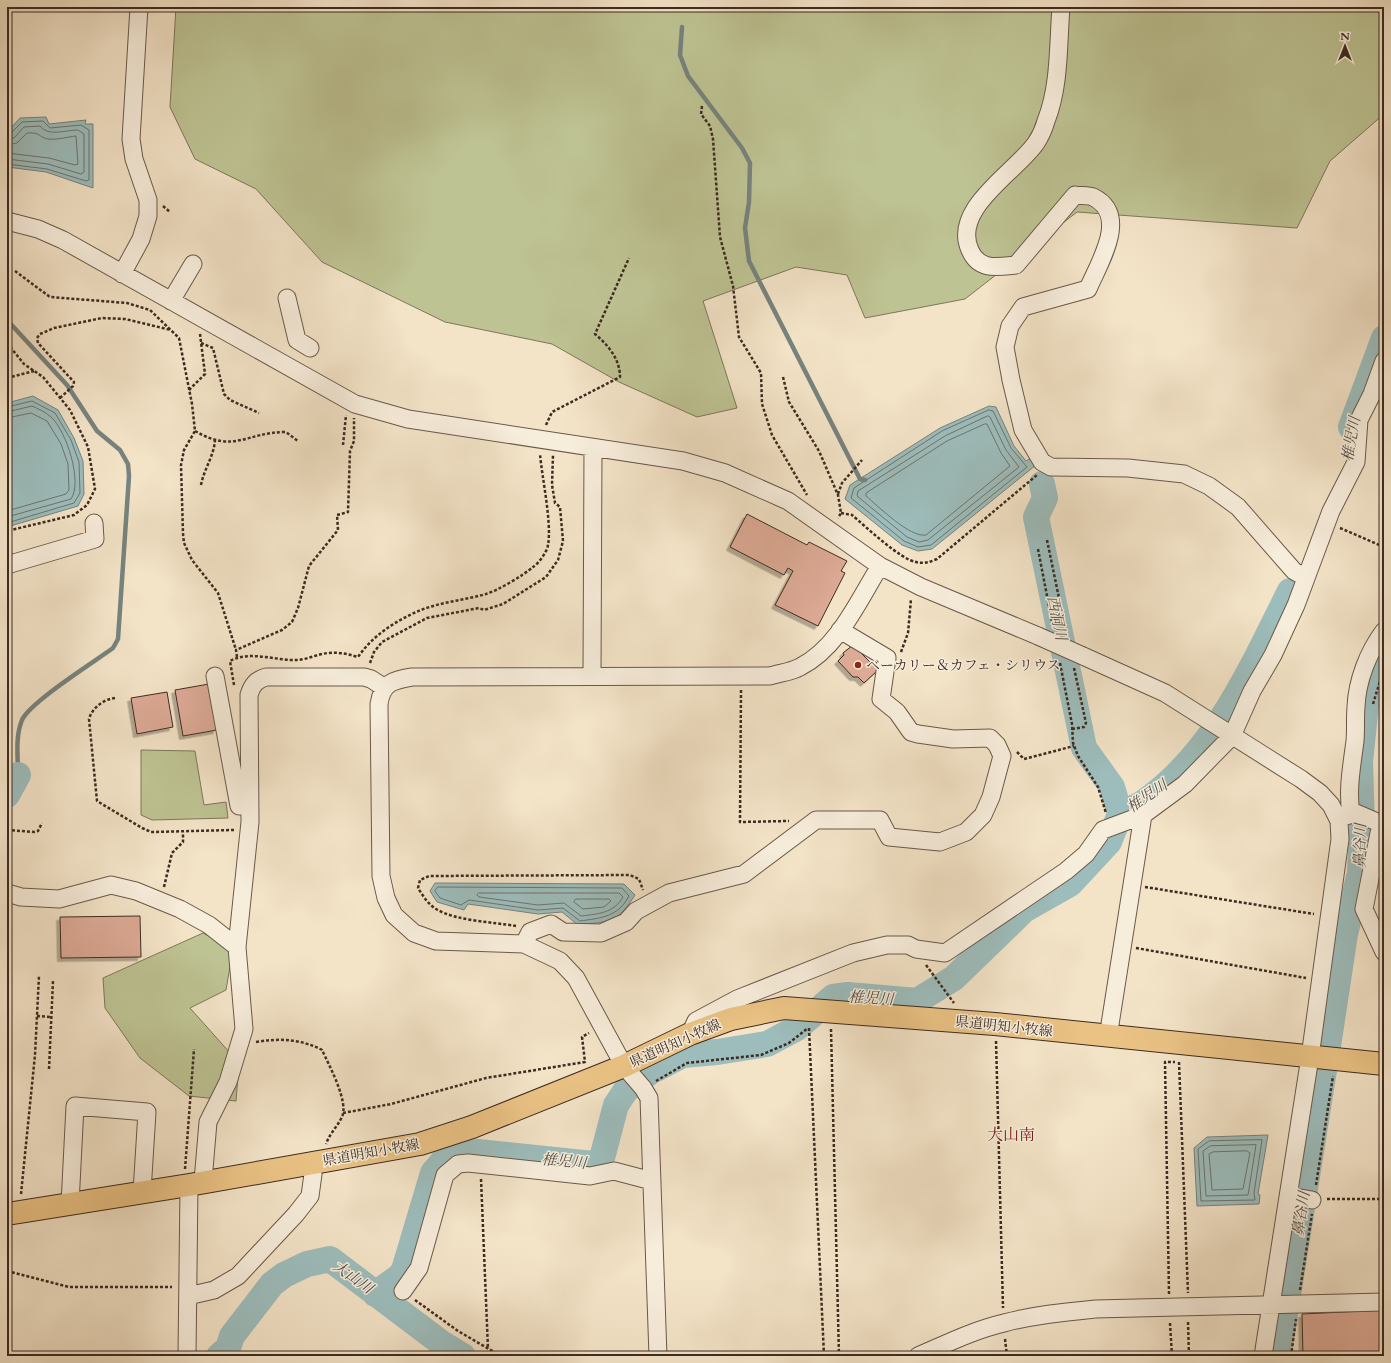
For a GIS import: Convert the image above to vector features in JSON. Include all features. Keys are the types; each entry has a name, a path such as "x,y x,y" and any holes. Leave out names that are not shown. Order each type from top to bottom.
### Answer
{"main road":[{"name":"県道明知小牧線","path":"13,1213 192,1184 420,1144 472,1127 627,1069 690,1034 731,1019 767,1010 809,1021 831,1018 995,1024 1108,1037 1384,1064"}],"street":[{"path":"122,274 141,239 148,216 148,200 134,159 131,139 139,7"},
{"path":"1061,7 1055,89 1047,121 1036,143 983,198 966,227 966,240 973,258 991,267 1016,265 1075,195 1092,196 1104,205 1111,218 1111,238 1088,288 1023,307 1010,326 1005,347 1023,430 1042,462 1051,467 1128,468 1184,474 1209,486 1238,507 1294,572 1306,578"},
{"path":"7,221 38,229 63,240 355,404 408,419 593,449 683,461 725,473 788,501 880,566 912,582 1165,692 1320,793 1331,805 1354,816 1384,825 1379,833 1364,909 1384,952"},
{"path":"172,301 193,264"},
{"path":"287,298 297,340 310,348"},
{"path":"690,1034 696,1021 737,999 854,953 887,945 908,944 916,950 945,953 1066,870 1086,854 1103,830 1143,815 1185,784 1228,734 1273,655 1296,605 1331,511 1356,462 1359,420 1378,398 1384,361"},
{"path":"592,676 593,449"},
{"path":"7,565 95,539 94,523"},
{"path":"658,1356 649,1098 627,1069 602,1027 576,978 560,961 524,944 436,941 414,933 394,915 386,898 380,876 380,695 394,680 412,677 770,676 798,668 819,655 834,640 880,566"},
{"path":"524,944 530,932 551,924 563,932 601,933 626,922 636,911 669,893 744,874 816,820 880,820 889,837 940,842 966,832 982,815 991,797 1002,756 997,746 990,738 953,739 911,732 896,712 881,699 887,658 840,630"},
{"path":"1263,1356 1282,1306 1292,1197 1310,1057 1331,917 1340,839 1354,816 1348,796 1356,732 1356,706 1360,681 1376,641 1384,631"},
{"path":"215,676 239,806 250,806"},
{"path":"187,1356 192,1184 208,1122 228,1082 244,1029 237,947 249,830 249,695 254,683 266,677 364,677 371,679 385,688"},
{"path":"1108,1037 1143,815"},
{"path":"7,893 21,897 60,899 111,885 136,891 180,909 209,925 237,947"},
{"path":"70,1204 75,1106 147,1112 142,1192"},
{"path":"188,1294 214,1290 238,1276 296,1214 310,1196 313,1174 318,1161"},
{"path":"403,1291 420,1268 445,1175 458,1164 480,1164 590,1176 614,1172 652,1181"},
{"path":"1292,1197 1312,1200"},
{"path":"918,1356 978,1331 1004,1323 1049,1314 1095,1309 1282,1306 1384,1302"}],"path":[{"path":"702,106 701,114 710,126 713,139 720,237 733,286 739,337 761,373 762,404 772,435 807,495 803,511"},
{"path":"377,635 421,610 488,594 503,587 534,567 548,546 549,528 538,440 552,412 620,377 620,370 616,358 605,342 595,334 629,258"},
{"path":"14,271 50,297 127,303 150,310 179,338 190,390 194,431 184,450 181,465 182,534 184,543 192,560 218,594 237,657"},
{"path":"190,390 205,374 198,316"},
{"path":"61,396 73,386 74,382 38,343 37,338 40,334 54,328 102,318 125,320 172,330"},
{"path":"7,343 24,364 43,377 61,396 70,410 88,447 95,490 87,505 74,515 7,531"},
{"path":"201,343 213,348 224,394 230,400 259,413"},
{"path":"7,378 34,371"},
{"path":"783,377 789,402 819,451 838,495 841,513 830,530"},
{"path":"343,445 346,414 355,404"},
{"path":"236,650 282,630 292,622 298,608 309,566 338,530 337,515 348,512 350,451 354,441 355,404"},
{"path":"194,431 215,440 238,442 259,434 286,432 298,441"},
{"path":"202,485 203,475 215,446 215,440"},
{"path":"369,665 377,647 389,636 434,615 451,614 479,608 484,610 503,604 546,577 552,570 563,542 560,507 554,503 552,485 552,466 556,443"},
{"path":"838,495 842,483 862,460"},
{"path":"841,513 852,515 904,557 915,562 928,562 937,559 1048,465"},
{"path":"1326,524 1332,524 1384,548"},
{"path":"1038,549 1055,633"},
{"path":"899,654 908,633 912,582"},
{"path":"1059,656 1073,729 1074,746 1078,756 1098,787 1107,818 1103,830"},
{"path":"358,657 360,661"},
{"path":"1372,708 1384,668"},
{"path":"741,676 740,822 816,820"},
{"path":"115,698 109,699 91,710 89,719 97,801 150,832 249,830"},
{"path":"1073,729 1084,727"},
{"path":"1014,749 1024,759 1074,746"},
{"path":"7,830 34,832 38,831 42,822"},
{"path":"161,902 172,853 182,842 182,832"},
{"path":"536,929 465,918 437,910 427,902 418,888 420,880 429,876 630,875 639,879 644,891 636,911"},
{"path":"1131,884 1331,917"},
{"path":"1122,945 1321,981"},
{"path":"13,1213 37,1016 39,976"},
{"path":"935,979 945,990"},
{"path":"49,1069 53,981"},
{"path":"37,1016 51,1017"},
{"path":"831,1018 839,1356"},
{"path":"642,1087 687,1063 761,1055 789,1043 809,1021"},
{"path":"809,1021 824,1356"},
{"path":"995,1024 1004,1323"},
{"path":"342,1113 391,1104 486,1078 585,1062 582,1037 602,1027"},
{"path":"240,1044 269,1040 288,1040 307,1042 322,1050 342,1098 342,1116 330,1134 318,1161"},
{"path":"192,1184 194,1050"},
{"path":"1179,1057 1189,1356"},
{"path":"1172,1356 1165,1062 1179,1062"},
{"path":"480,1164 488,1348"},
{"path":"1312,1200 1384,1199"},
{"path":"7,1271 18,1272 69,1287 180,1288 188,1294"},
{"path":"403,1291 443,1321 501,1356"},
{"path":"238,1356 241,1352"}],"green space":[{"path":"176,7 1384,7 1384,114 1330,161 1297,228 1077,212 965,299 865,318 847,275 796,267 703,301 737,408 697,417 619,382 552,344 445,322 322,262 256,189 195,159 170,107"},
{"path":"141,750 195,751 204,805 226,802 228,818 152,820 141,815"},
{"path":"203,933 233,949 226,990 190,1008 239,1063 236,1101 189,1096 140,1058 105,1008 103,978"}],"water":[{"path":"46,117 49,124 86,120 85,124 93,124 93,188 46,172 7,167 7,132 20,118"},
{"path":"33,396 58,410 74,438 83,461 84,494 78,506 7,527 7,403"},
{"path":"989,406 996,407 1014,446 1026,461 1031,458 1036,465 932,549 918,551 902,545 845,499 850,485 940,428"},
{"path":"435,883 624,884 635,895 623,911 617,916 597,923 578,925 562,912 538,914 468,904 464,910 437,902 430,891"},
{"path":"1268,1135 1258,1194 1260,1195 1259,1204 1197,1206 1194,1148 1207,1137"}],"building":[{"path":"747,514 807,545 809,542 847,561 841,571 845,573 818,626 775,605 793,571 788,568 784,575 730,547"},
{"name":"ベーカリー＆カフェ・シリウス","path":"853,645 878,670 864,683 858,677 853,677 838,661 844,655 843,653"},
{"path":"209,684 217,730 183,736 175,690"},
{"path":"167,692 173,727 137,734 131,698"},
{"path":"140,916 141,957 61,958 60,917"},
{"path":"1384,1310 1384,1356 1303,1356 1302,1314"}],"waterway":[{"path":"682,27 680,55 688,76 742,148 750,163 749,202 745,228 749,261 860,479 865,480"},
{"path":"7,320 67,385 97,431 120,450 128,464 129,476 118,639 113,648 49,693 27,712 22,720 18,733 18,775"},
{"name":"椎児川","path":"1351,427 1384,338"},
{"name":"西洞川","path":"1042,484 1045,498 1036,517 1084,748 1112,787 1120,814"},
{"name":"椎児川","path":"375,1294 400,1276 404,1270 433,1173 444,1160 455,1154 478,1152 593,1164 602,1158 616,1105 626,1090 650,1072 683,1055 717,1052 767,1044 797,1028 833,997 848,995 917,1001 954,978 1024,910 1070,884 1109,842 1120,814 1144,802 1169,782 1192,758 1212,733 1230,706 1246,678 1290,591"},
{"name":"鼻谷川","path":"1328,1046 1345,934 1360,873 1362,826 1360,762 1366,704 1373,670 1384,647"},
{"path":"7,795 18,775"},
{"name":"鼻谷川","path":"1275,1356 1280,1345 1324,1070"},
{"name":"大山川","path":"219,1356 228,1348 232,1336 272,1284 284,1275 307,1264 330,1259 440,1342 463,1356"}],"place":[{"name":"ベーカリー＆カフェ・シリウス","path":"858,665"}],"district":[{"name":"大山南","path":"1011,1134"}]}
